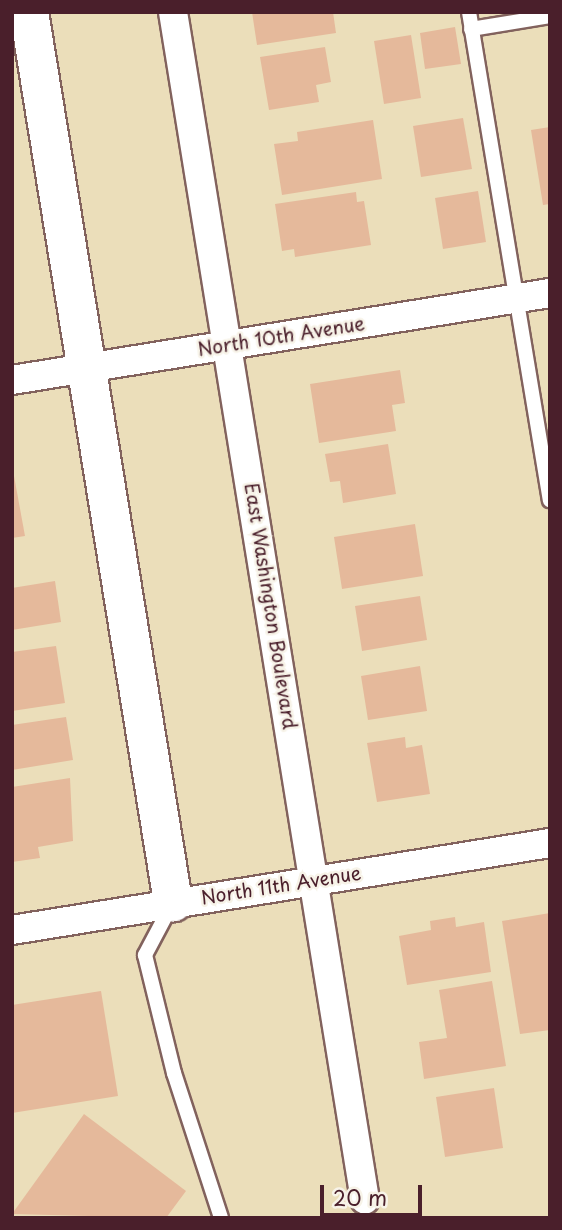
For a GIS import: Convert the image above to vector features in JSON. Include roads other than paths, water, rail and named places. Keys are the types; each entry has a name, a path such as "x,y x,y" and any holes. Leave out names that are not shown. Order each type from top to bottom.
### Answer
{"street":[{"path":"29,12 173,902"},
{"name":"East Washington Boulevard","path":"173,12 316,879 365,1200"},
{"name":"North 10th Avenue","path":"12,380 550,293"},
{"name":"North 11th Avenue","path":"12,930 550,843"}],"lane":[{"path":"469,12 550,500"},
{"path":"471,29 550,16"},
{"path":"173,902 145,955 174,1073 221,1218"}]}
